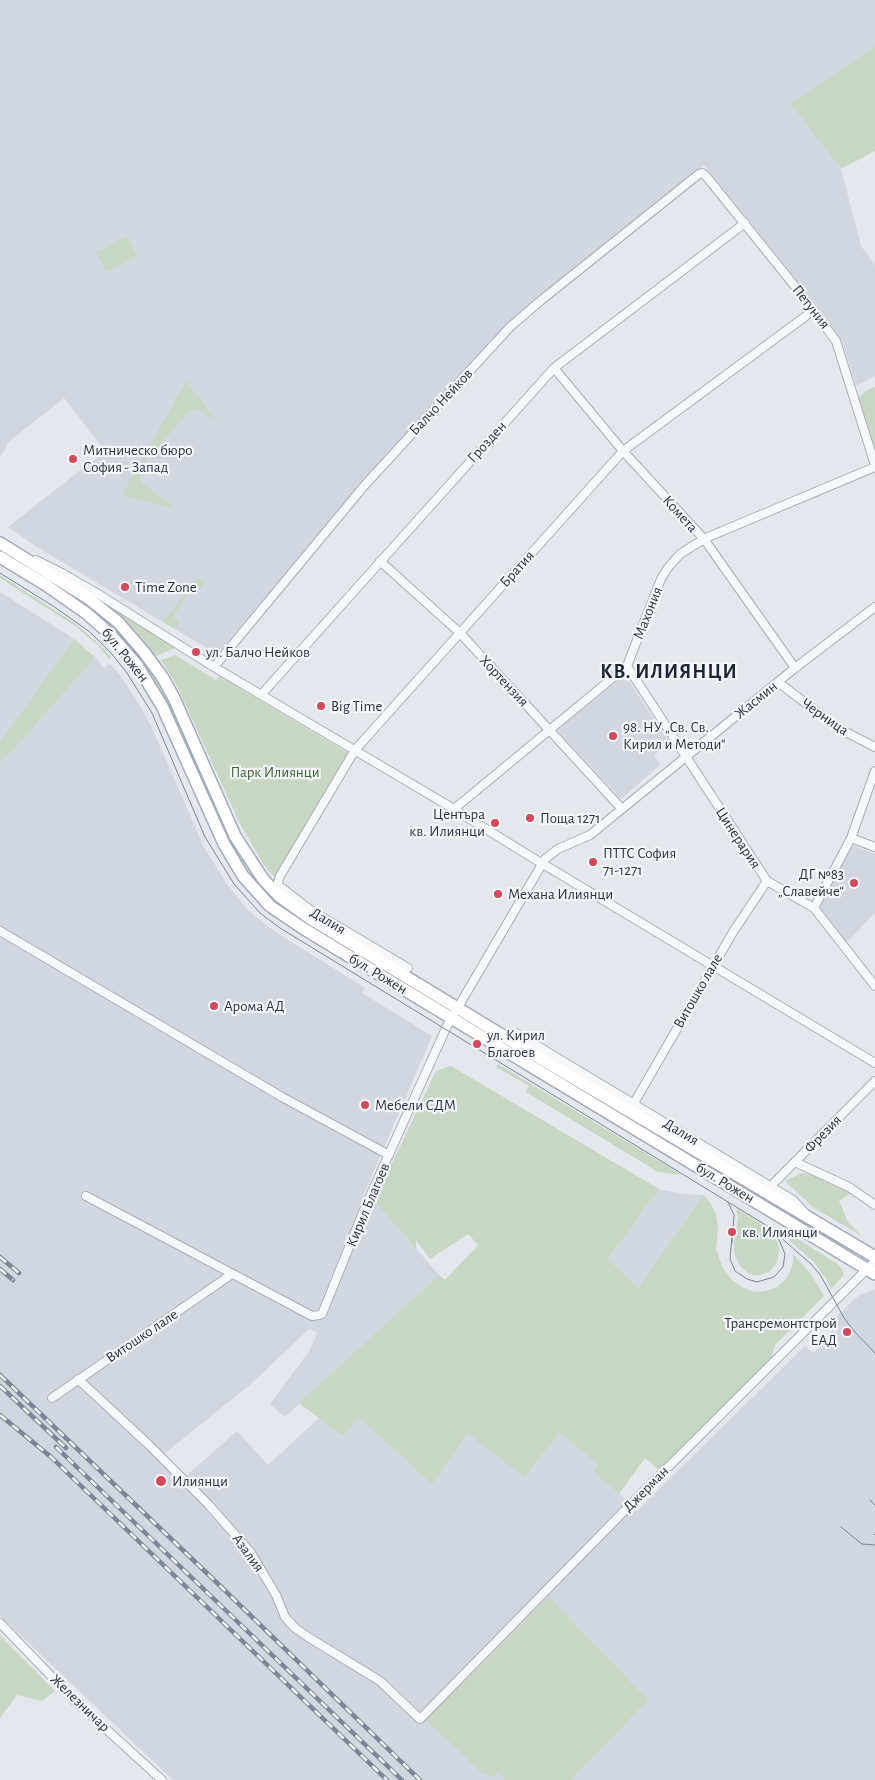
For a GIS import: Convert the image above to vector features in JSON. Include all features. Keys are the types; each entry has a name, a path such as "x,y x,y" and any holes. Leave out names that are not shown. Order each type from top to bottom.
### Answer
{"main road":[{"name":"бул. Рожен","path":"3,544 88,598 118,622 144,652 163,678 174,698 235,836 250,862 272,890 306,915 382,957 457,1006 541,1053 814,1221 875,1256"},
{"name":"бул. Рожен","path":"0,557 46,585 86,613 110,634 137,665 162,706 224,844 243,876 262,898 277,911 451,1018 872,1268"}],"street":[{"name":"Петуния","path":"702,173 814,310 838,345 875,466"},
{"name":"Балчо Нейков","path":"214,666 364,486 510,328 539,302 696,175 702,173"},
{"name":"Грозден","path":"261,695 554,368 744,223"},
{"name":"Братия","path":"278,882 355,750 623,451 814,310"},
{"name":"Комета","path":"554,368 623,451 704,539 795,668"},
{"name":"Махония","path":"454,809 627,666 654,595 667,569 680,554 704,539 875,466"},
{"name":"бул. Рожен","path":"3,544 71,578 261,695 875,1063"},
{"name":"Хортензия","path":"380,561 460,633 622,809"},
{"name":"Жасмин","path":"542,863 550,853 590,835 795,668 875,607"},
{"name":"Цинерария","path":"627,666 767,882 814,908 875,986"},
{"name":"Черница","path":"778,682 838,728 875,747"},
{"path":"814,908 851,838 875,771"},
{"path":"851,838 875,847"},
{"name":"Кирил Благоев","path":"86,1196 312,1316 322,1314 389,1155 451,1018 542,863"},
{"name":"Далия","path":"278,882 282,889 309,909 382,957 408,968"},
{"name":"Витошко лале","path":"634,1103 713,965 767,882"},
{"path":"0,931 282,1097 389,1155"},
{"name":"Далия","path":"516,1033 541,1053 634,1103 771,1186 793,1200 814,1221"},
{"name":"Фрезия","path":"771,1186 875,1081"},
{"path":"795,1162 849,1187 875,1205"},
{"name":"Джерман","path":"420,1718 680,1456 872,1268"},
{"name":"Витошко лале","path":"52,1398 232,1274"},
{"name":"Азалия","path":"78,1379 149,1445 208,1504 251,1553 276,1595 285,1617 295,1628 308,1638 380,1681 420,1718"},
{"name":"Железничар","path":"0,1623 74,1700 162,1780"}],"shaded area":[{"path":"0,0 875,0 875,46 792,104 841,169 861,246 875,265 875,376 856,386 842,341 810,296 704,165 529,307 363,484 217,654 40,549 8,527 105,451 64,398 6,444 8,445 0,457"},
{"path":"0,592 68,635 95,657 104,668 110,664 120,675 153,730 203,845 226,883 249,911 274,931 365,988 362,993 432,1036 363,1196 374,1201 439,1275 285,1417 270,1404 310,1350 317,1333 309,1329 251,1384 164,1454 186,1476 237,1431 268,1465 319,1418 342,1436 358,1416 467,1433 559,1433 599,1464 593,1472 638,1510 805,1346 813,1353 830,1336 829,1334 832,1330 834,1332 839,1327 835,1318 857,1297 875,1290 875,1780 173,1780 0,1616"},
{"name":"98. НУ „Св. Св. Кирил и Методи“","path":"620,679 629,681 668,741 654,756 660,765 621,799 557,730"},
{"name":"ДГ №83 „Славейче“","path":"852,845 875,854 875,913 846,943 818,906"},
{"path":"659,1189 683,1194 703,1195 638,1288 608,1259"}],"green space":[{"path":"875,46 875,151 841,169 791,104"},
{"path":"127,236 137,256 106,272 96,252"},
{"path":"186,381 217,421 195,409 189,411 144,463 139,478 143,484 172,505 172,508 122,495"},
{"path":"875,387 875,448 859,398 865,391"},
{"path":"0,548 54,581 96,610 119,630 132,645 164,690 180,721 234,845 256,879 273,898 317,928 440,1002 438,1005 330,940 271,901 254,881 231,848 163,696 129,648 0,553"},
{"path":"58,574 97,597 175,648 154,657"},
{"path":"0,575 76,624 111,657 109,659 98,645 75,626 0,578"},
{"path":"198,577 205,581 200,590 192,586 173,617 179,621 175,629 163,622"},
{"path":"74,639 95,657 13,750 0,761 0,742"},
{"name":"Парк Илиянци","path":"175,655 216,680 219,676 348,753 276,876 272,875 264,865 239,822 177,686 161,660"},
{"path":"472,1021 853,1251 851,1255 470,1025"},
{"path":"498,1064 682,1175 658,1172 526,1092 529,1086 496,1067"},
{"path":"451,1066 659,1189 608,1259 638,1288 703,1195 710,1202 716,1214 718,1228 716,1249 722,1266 731,1279 742,1287 754,1292 777,1287 786,1279 791,1270 793,1254 811,1274 824,1296 775,1345 771,1359 659,1470 645,1458 619,1494 593,1472 598,1464 559,1433 524,1477 467,1433 432,1484 359,1417 342,1436 299,1403 439,1275 445,1280 478,1245 468,1234 430,1259 416,1240 416,1249 374,1201 436,1071"},
{"path":"526,1069 729,1191 726,1192 525,1071"},
{"path":"802,1173 809,1174 851,1193 839,1201 848,1222 862,1236 814,1208 785,1181"},
{"path":"736,1208 758,1222 776,1240 779,1247 778,1258 776,1264 769,1272 754,1275 748,1273 739,1265 734,1247 738,1217"},
{"path":"779,1227 839,1265 843,1271 843,1276 831,1289 813,1261 793,1244"},
{"path":"549,1597 648,1700 571,1780 505,1780 498,1773 495,1777 482,1773 426,1720"},
{"path":"0,1635 55,1691 42,1701 17,1695 0,1718"}],"tram line":[{"path":"0,573 90,632 111,653 127,673 152,713 205,837 234,884 260,913 280,928 769,1227 812,1265 821,1276 844,1318 875,1353"},
{"path":"728,1202 734,1215 732,1243"},
{"path":"732,1236 730,1259 735,1271 747,1279 757,1282 774,1277 783,1267 785,1254 777,1235"},
{"path":"870,1500 875,1505"},
{"path":"841,1527 862,1544 875,1545"}],"railway":[{"path":"0,1257 19,1273"},
{"path":"0,1269 13,1280"},
{"path":"0,1375 420,1780"},
{"path":"0,1386 66,1448"},
{"path":"0,1415 51,1457 387,1780"},
{"path":"56,1447 402,1780"}],"place":[{"name":"Митническо бюро София - Запад","path":"73,459"},
{"name":"Time Zone","path":"125,587"},
{"name":"ул. Балчо Нейков","path":"196,652"},
{"name":"Big Time","path":"321,706"},
{"name":"98. НУ „Св. Св. Кирил и Методи“","path":"613,736"},
{"name":"Поща 1271","path":"530,818"},
{"name":"Центъра кв. Илиянци","path":"495,823"},
{"name":"ПТТС София 71-1271","path":"593,862"},
{"name":"ДГ №83 „Славейче“","path":"854,883"},
{"name":"Механа Илиянци","path":"498,894"},
{"name":"Арома АД","path":"214,1006"},
{"name":"ул. Кирил Благоев","path":"477,1044"},
{"name":"Мебели СДМ","path":"365,1105"},
{"name":"кв. Илиянци","path":"732,1232"},
{"name":"Трансремонтстрой ЕАД","path":"847,1332"},
{"name":"Илиянци","path":"161,1481"}],"district":[{"name":"КВ. ИЛИЯНЦИ","path":"669,672"}]}
